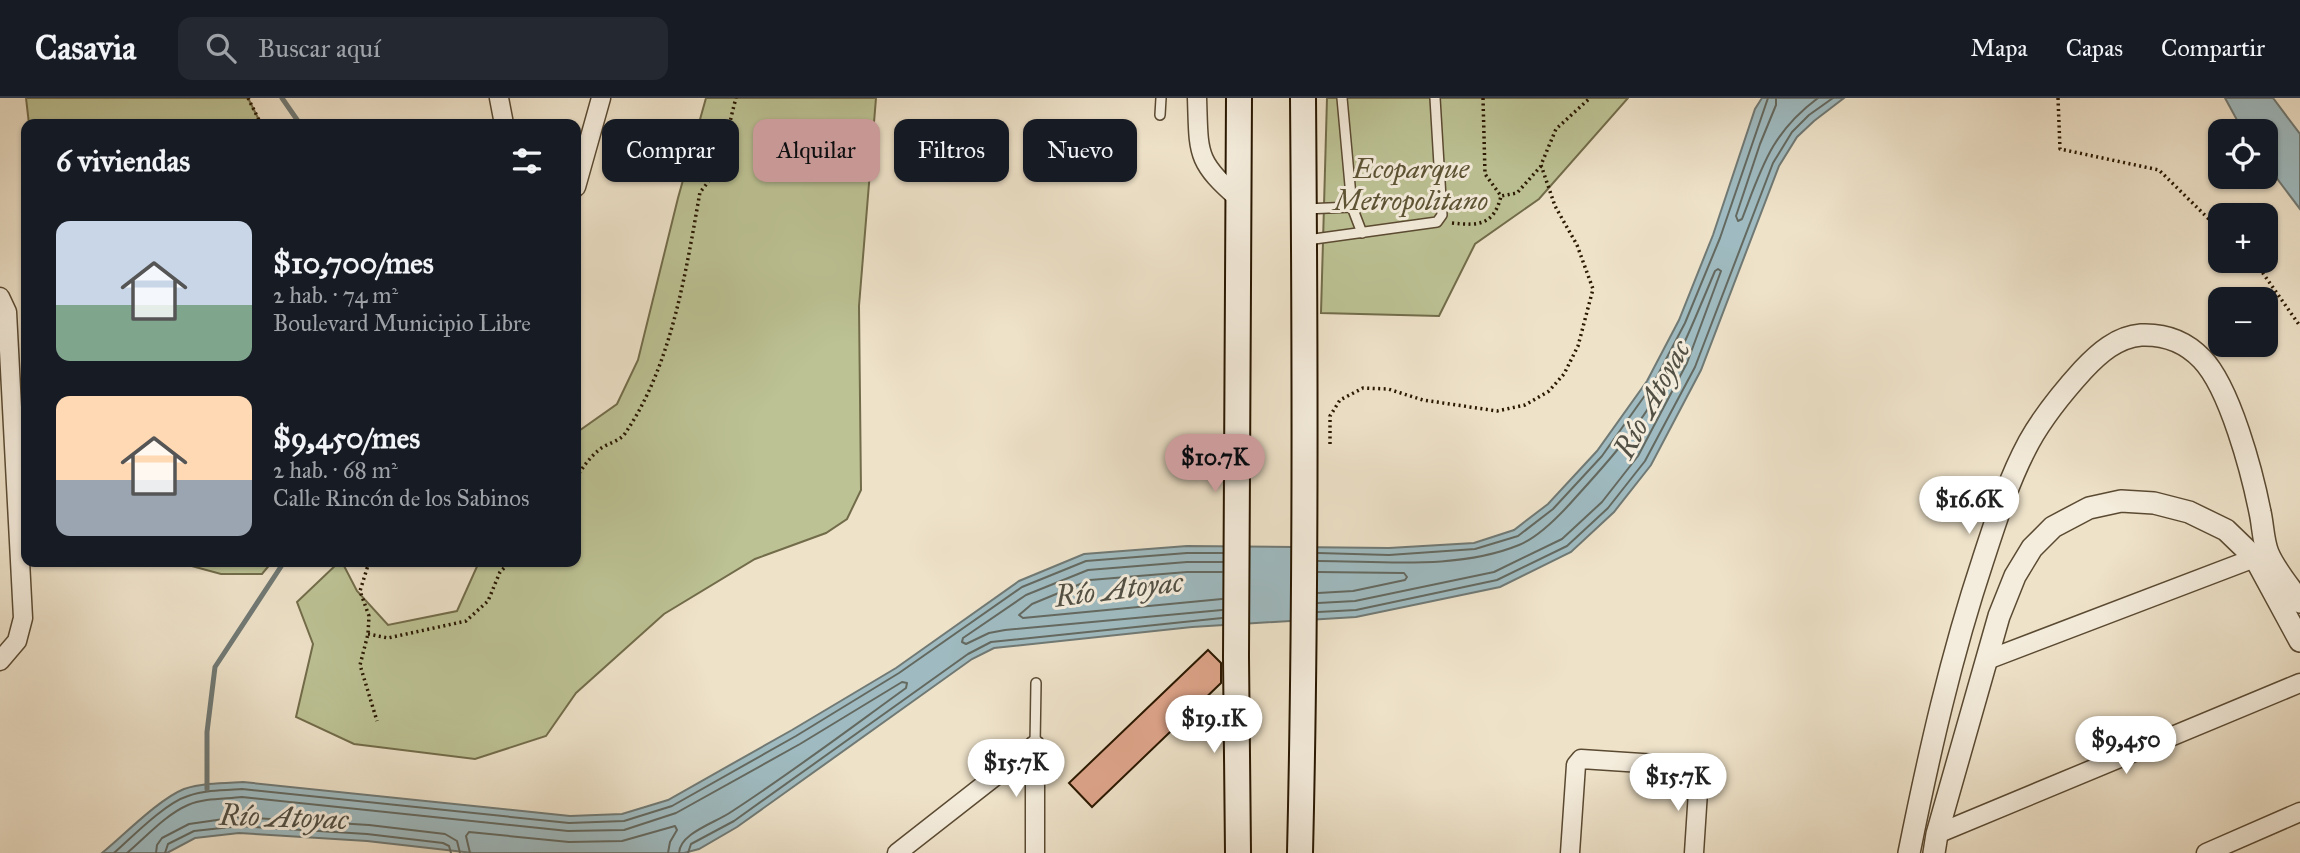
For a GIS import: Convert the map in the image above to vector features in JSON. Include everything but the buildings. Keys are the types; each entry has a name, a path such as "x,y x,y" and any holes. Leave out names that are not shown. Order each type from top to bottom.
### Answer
{"main road":[{"path":"1238,98 1238,853"},
{"path":"1300,853 1306,334 1303,98"}],"street":[{"path":"499,98 502,119"},
{"path":"581,169 601,98"},
{"path":"1198,98 1199,149 1212,174 1239,199"},
{"path":"0,298 7,312 23,618 17,641 0,661"},
{"path":"1909,853 1931,749 1965,612 1999,510 2029,442 2061,394 2096,356 2112,344 2133,336 2159,335 2181,342 2203,360 2219,384 2237,426 2260,510 2262,555 2300,641"},
{"path":"1935,843 1999,616 2015,576 2032,548 2053,527 2089,508 2121,501 2154,503 2189,512 2226,530 2262,555 2300,602"},
{"path":"1987,660 2262,555"},
{"path":"1935,843 2300,683"},
{"path":"897,853 1035,745"},
{"path":"1035,745 1035,853"},
{"path":"1570,853 1576,765 1581,759 1687,766 1695,770 1699,776 1694,853"},
{"path":"2206,853 2300,812"}],"lane":[{"path":"1160,115 1161,98"},
{"path":"1342,98 1352,208 1362,233"},
{"path":"1305,241 1437,222 1440,219 1442,215 1435,98"},
{"path":"1304,209 1352,208"},
{"path":"1035,745 1036,683"}],"path":[{"path":"248,98 258,119"},
{"path":"581,471 602,447 625,435 650,388 668,340 685,275 700,192 709,182 724,146 736,98"},
{"path":"1440,219 1473,225 1489,220 1498,209 1501,196 1485,174 1483,98"},
{"path":"1501,196 1517,193 1541,165 1556,129 1590,98"},
{"path":"2058,98 2060,149 2159,170 2208,218"},
{"path":"1330,444 1330,416 1340,400 1363,388 1388,389 1423,400 1497,411 1525,405 1549,391 1564,374 1578,346 1593,289 1577,245 1555,206 1541,165"},
{"path":"2263,273 2300,326"},
{"path":"368,567 360,592 369,616 368,634 360,665 377,721"},
{"path":"368,634 387,638 466,621 488,601 500,572 505,567"}],"green space":[{"path":"26,98 248,98 258,119 28,119"},
{"path":"706,98 876,98 874,119 753,119 753,182 869,182 859,306 861,490 847,519 826,533 755,559 664,614 576,693 546,736 475,759 354,744 296,717 313,644 297,602 334,567 345,567 357,591 388,625 457,611 477,567 581,567 581,429 617,404 638,360 682,182 739,182 739,119 700,119"},
{"name":"Ecoparque Metropolitano","path":"1327,98 1628,98 1539,199 1475,244 1439,316 1321,313"},
{"path":"195,567 268,567 262,574 221,574"}],"water":[{"name":"Río Atoyac","path":"1762,98 1844,98 1797,137 1779,166 1701,370 1651,465 1614,512 1571,552 1500,587 1356,617 1192,627 994,648 972,659 737,827 699,849 684,853 473,853 367,841 239,833 195,838 167,853 102,853 174,794 191,787 213,784 243,782 570,816 622,814 668,800 896,668 1019,581 1084,554 1187,546 1389,548 1474,543 1514,530 1548,504 1597,451 1647,381 1679,320 1713,235 1755,109"},
{"path":"2225,98 2273,98 2300,134 2300,209 2278,180 2278,119 2236,119"}],"waterway":[{"path":"282,98 297,119"},
{"path":"207,789 207,732 215,667 281,567"}]}
